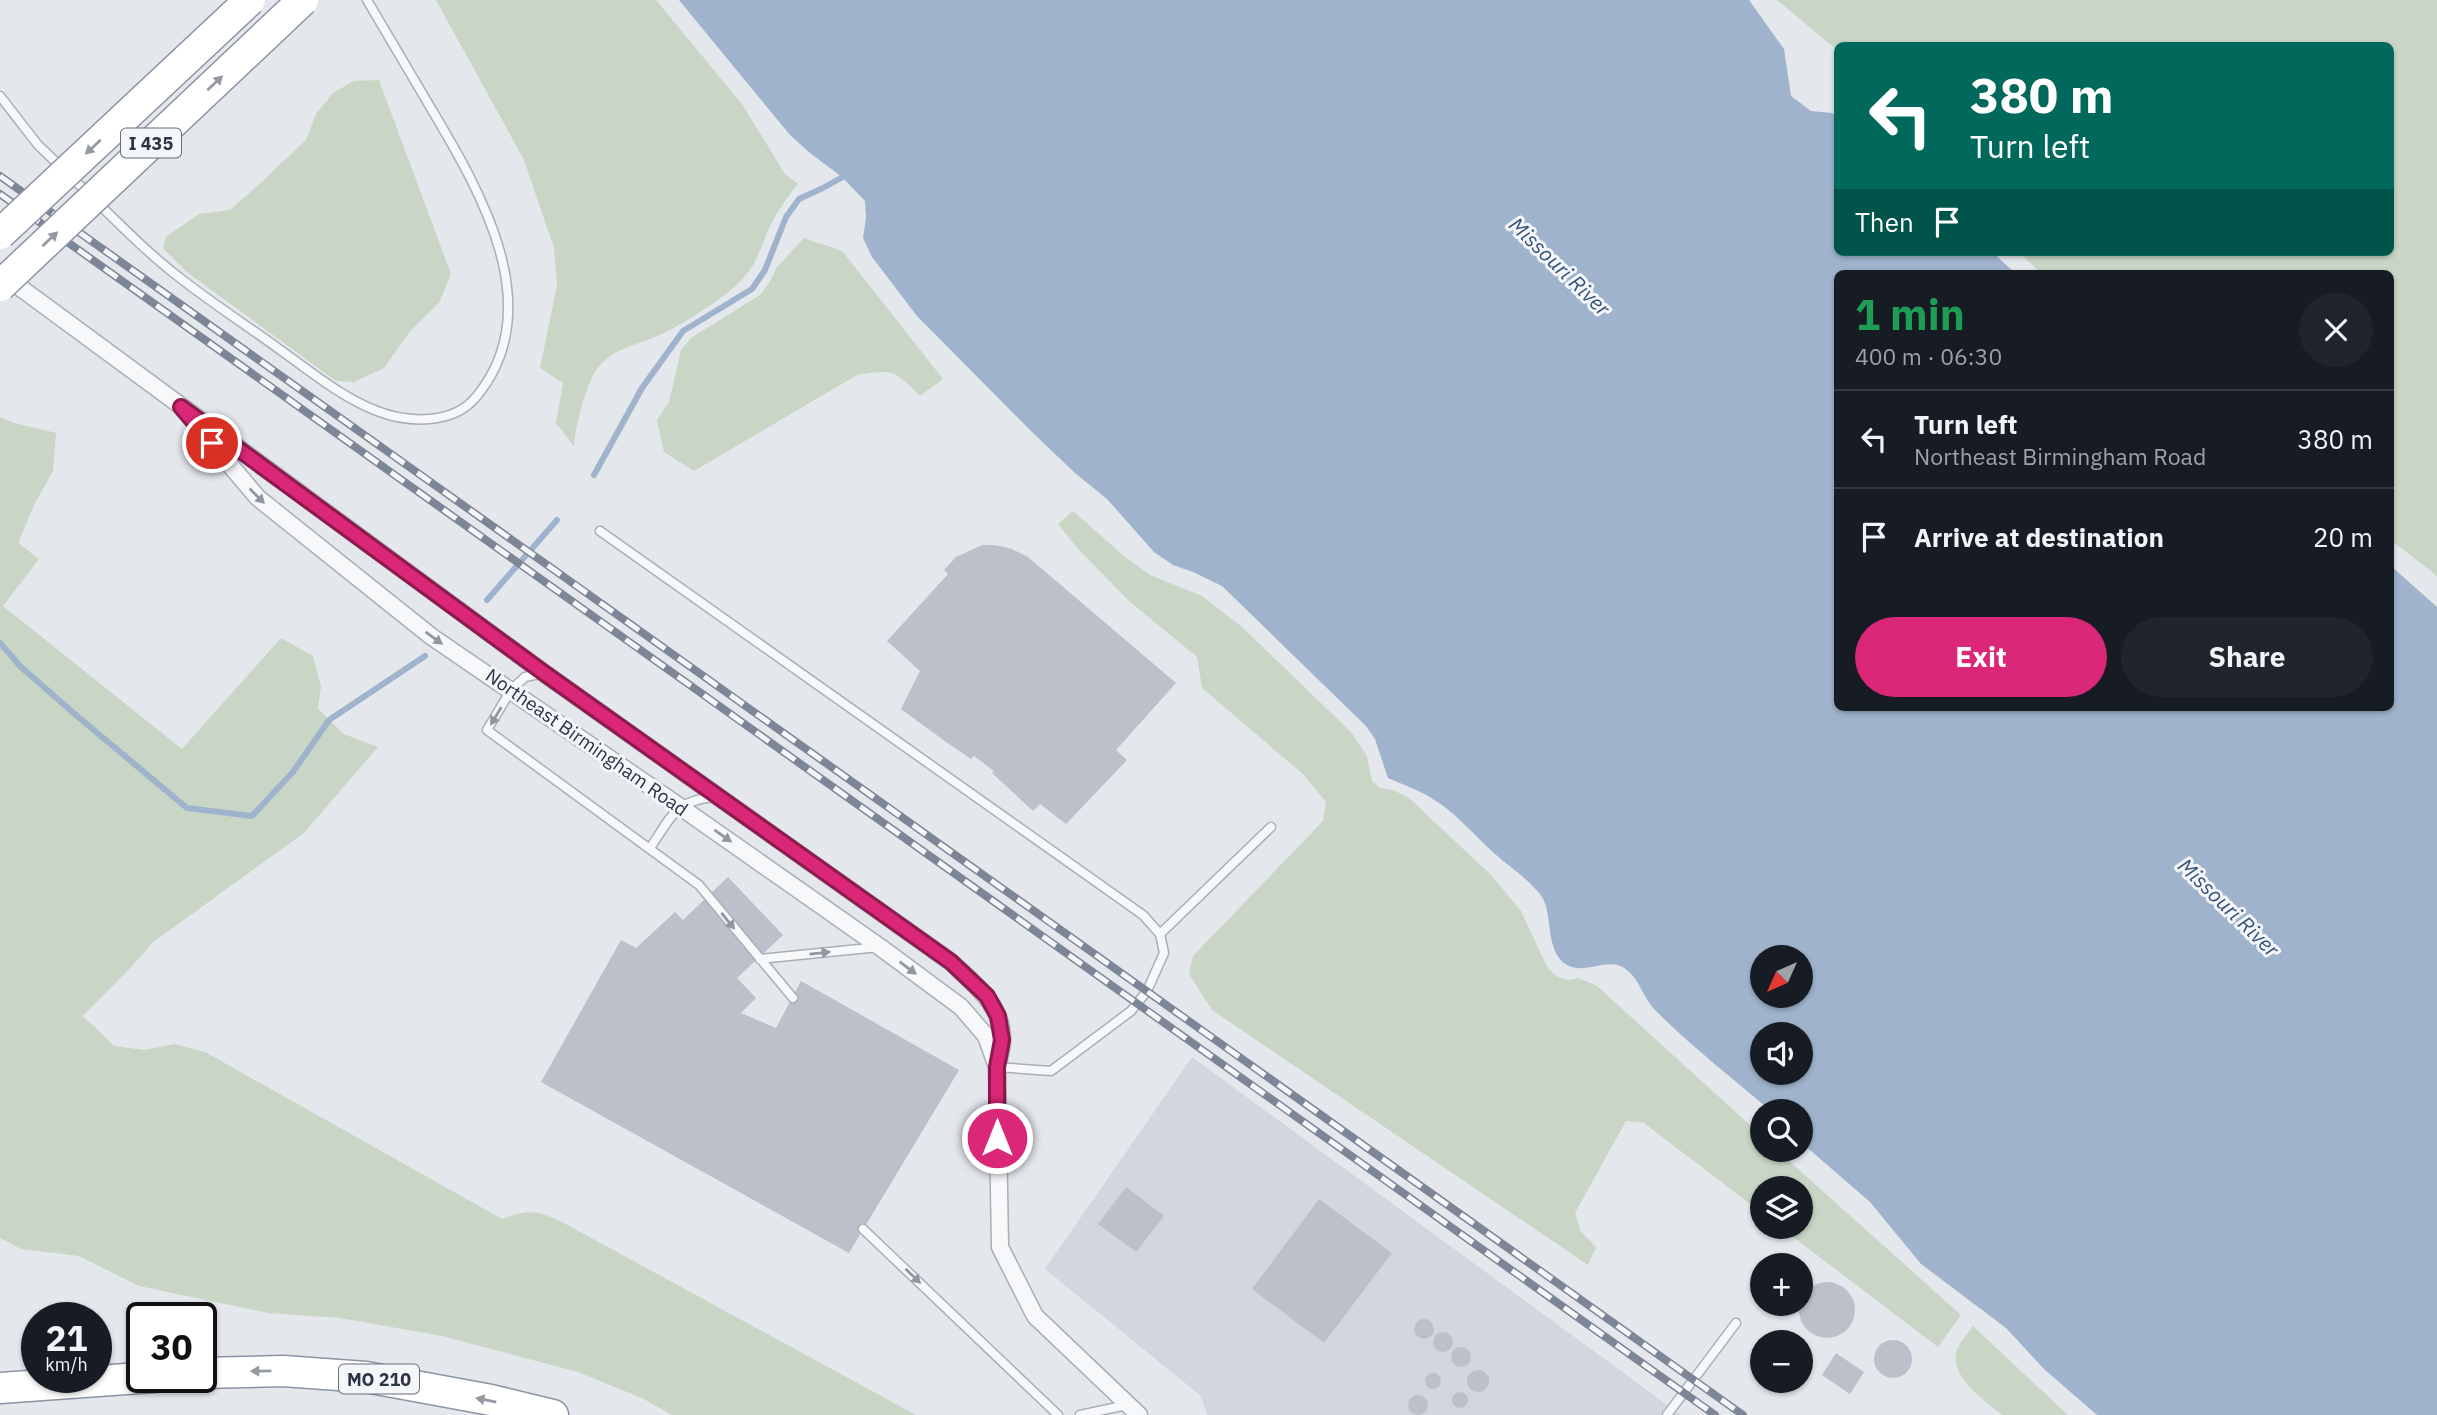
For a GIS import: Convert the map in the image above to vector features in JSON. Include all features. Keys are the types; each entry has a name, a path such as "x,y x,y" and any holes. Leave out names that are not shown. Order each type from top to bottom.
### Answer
{"highway":[{"name":"I 435","path":"0,234 250,0"},
{"name":"I 435","path":"0,286 303,0"},
{"name":"MO 210","path":"217,1373 283,1371 366,1377 491,1400 553,1415"},
{"path":"0,1388 126,1379"}],"street":[{"name":"Northeast Birmingham Road","path":"0,273 544,673 951,962 987,996 998,1016 1002,1040 997,1067 1000,1247 1035,1316 1133,1410"},
{"name":"Northeast Birmingham Road","path":"181,407 258,498 432,637 680,806 961,1007 986,1036 997,1067"}],"lane":[{"path":"0,96 38,145 178,277 332,386 378,411 435,419 454,415 471,402 487,384 498,360 507,325 507,290 499,243 464,164 367,0"},
{"path":"600,531 1143,915 1160,934 1164,953 1147,991 1131,1010 1051,1071 997,1067"},
{"path":"544,673 525,677 511,690 487,730 699,885 793,998"},
{"path":"650,848 680,806 696,799 718,797"},
{"path":"1160,934 1271,827"},
{"path":"760,959 880,947"},
{"path":"863,1229 1058,1415"},
{"path":"1667,1415 1736,1323"},
{"path":"1080,1415 1133,1410"}],"shaded area":[{"path":"1192,1057 1681,1415 1207,1415 1201,1396 1045,1269"}],"green space":[{"path":"436,0 656,0 742,104 785,174 798,184 774,218 750,270 738,284 691,318 666,332 619,351 600,365 586,392 574,446 556,423 563,383 540,368 557,285 554,248 524,160"},
{"path":"1777,0 2437,0 2437,576 2394,542 2394,270 2038,270 2023,256 2394,256 2394,42 1834,42 1834,48"},
{"path":"379,80 451,274 439,303 411,330 384,368 354,382 336,381 188,273 163,248 166,237 199,214 230,210 254,189 306,140 316,114 333,93 354,81"},
{"path":"804,238 843,252 943,379 920,396 892,373 857,375 694,471 664,452 657,420 669,402 681,350 691,338 760,295 777,267"},
{"path":"0,417 56,433 53,471 34,505 18,543 39,559 3,606 182,749 281,638 313,656 321,687 318,709 344,734 378,747 304,833 153,942 83,1016 114,1046 145,1050 174,1044 205,1052 502,1219 532,1212 562,1222 916,1415 672,1415 644,1399 578,1372 442,1336 340,1318 268,1313 139,1286 79,1256 21,1249 0,1238"},
{"path":"1073,511 1125,557 1150,575 1202,596 1242,627 1351,732 1367,756 1372,781 1380,788 1393,790 1409,798 1491,875 1521,911 1548,969 1558,977 1569,980 1578,978 1597,986 1750,1125 1750,1162 1790,1162 1806,1176 1750,1176 1750,1204 1644,1123 1626,1121 1575,1213 1581,1232 1596,1247 1588,1265 1212,1010 1189,974 1193,956 1323,821 1326,802 1303,774 1202,688 1197,657 1129,601 1078,549 1058,524"},
{"path":"1813,1182 1961,1315 1938,1347 1796,1239 1813,1239"},
{"path":"1973,1326 2068,1415 2002,1415 1977,1395 1963,1378 1956,1360 1958,1347"}],"water":[{"name":"Missouri River","path":"679,0 1749,0 1784,49 1791,96 1811,111 1834,115 1834,256 1996,256 2012,270 1834,270 1834,711 2394,711 2394,569 2437,607 2437,1415 2097,1415 2044,1369 2006,1328 1921,1264 1870,1202 1813,1153 1813,1099 1757,1099 1651,1006 1632,975 1621,966 1614,964 1575,968 1560,959 1552,943 1545,904 1532,885 1444,807 1425,794 1388,778 1375,739 1366,726 1222,586 1173,565 1154,552 1107,499 1032,432 917,316 872,257 863,238 865,201 842,177 790,135"}],"building":[{"path":"982,545 1012,549 1028,557 1176,683 1116,750 1127,760 1066,824 1040,804 1033,811 992,773 994,771 974,756 971,759 901,709 920,671 887,641 948,574 944,570 956,557"},
{"path":"728,877 783,935 737,978 756,998 741,1013 776,1028 801,981 959,1070 849,1253 541,1082 621,940 636,948 675,912 683,920"},
{"path":"1126,1187 1164,1216 1136,1252 1098,1224"},
{"path":"1319,1199 1392,1253 1324,1343 1252,1289"},
{"path":"1822,1282 1832,1282 1843,1287 1855,1305 1855,1315 1850,1326 1832,1338 1813,1334 1813,1330 1807,1330 1799,1316 1813,1316 1813,1286"},
{"path":"1424,1319 1431,1322 1434,1329 1431,1336 1424,1339 1417,1336 1414,1329 1417,1322"},
{"path":"1443,1332 1450,1335 1453,1342 1450,1349 1443,1352 1436,1349 1433,1342 1436,1335"},
{"path":"1893,1340 1906,1346 1912,1359 1906,1372 1893,1378 1880,1372 1874,1359 1880,1346"},
{"path":"1461,1347 1468,1350 1471,1357 1468,1364 1461,1367 1454,1364 1451,1357 1454,1350"},
{"path":"1836,1353 1864,1372 1850,1394 1822,1375"},
{"path":"1478,1370 1486,1373 1489,1381 1486,1389 1478,1392 1470,1389 1467,1381 1470,1373"},
{"path":"1433,1373 1441,1381 1433,1389 1425,1381"},
{"path":"1460,1392 1468,1400 1460,1408 1452,1400"},
{"path":"1418,1395 1425,1398 1428,1405 1425,1412 1418,1415 1411,1412 1408,1405 1411,1398"}],"waterway":[{"path":"594,475 642,388 683,331 752,289 765,270 786,217 799,199 848,174"},
{"path":"487,600 557,520"},
{"path":"0,643 21,667 187,808 252,816 293,772 329,720 425,656"}],"railway":[{"path":"0,176 1743,1415"},
{"path":"0,194 1715,1415"}],"route":[{"path":"212,443 181,407 544,673 951,962 987,996 998,1016 1002,1040 997,1067 997,1138"}]}
